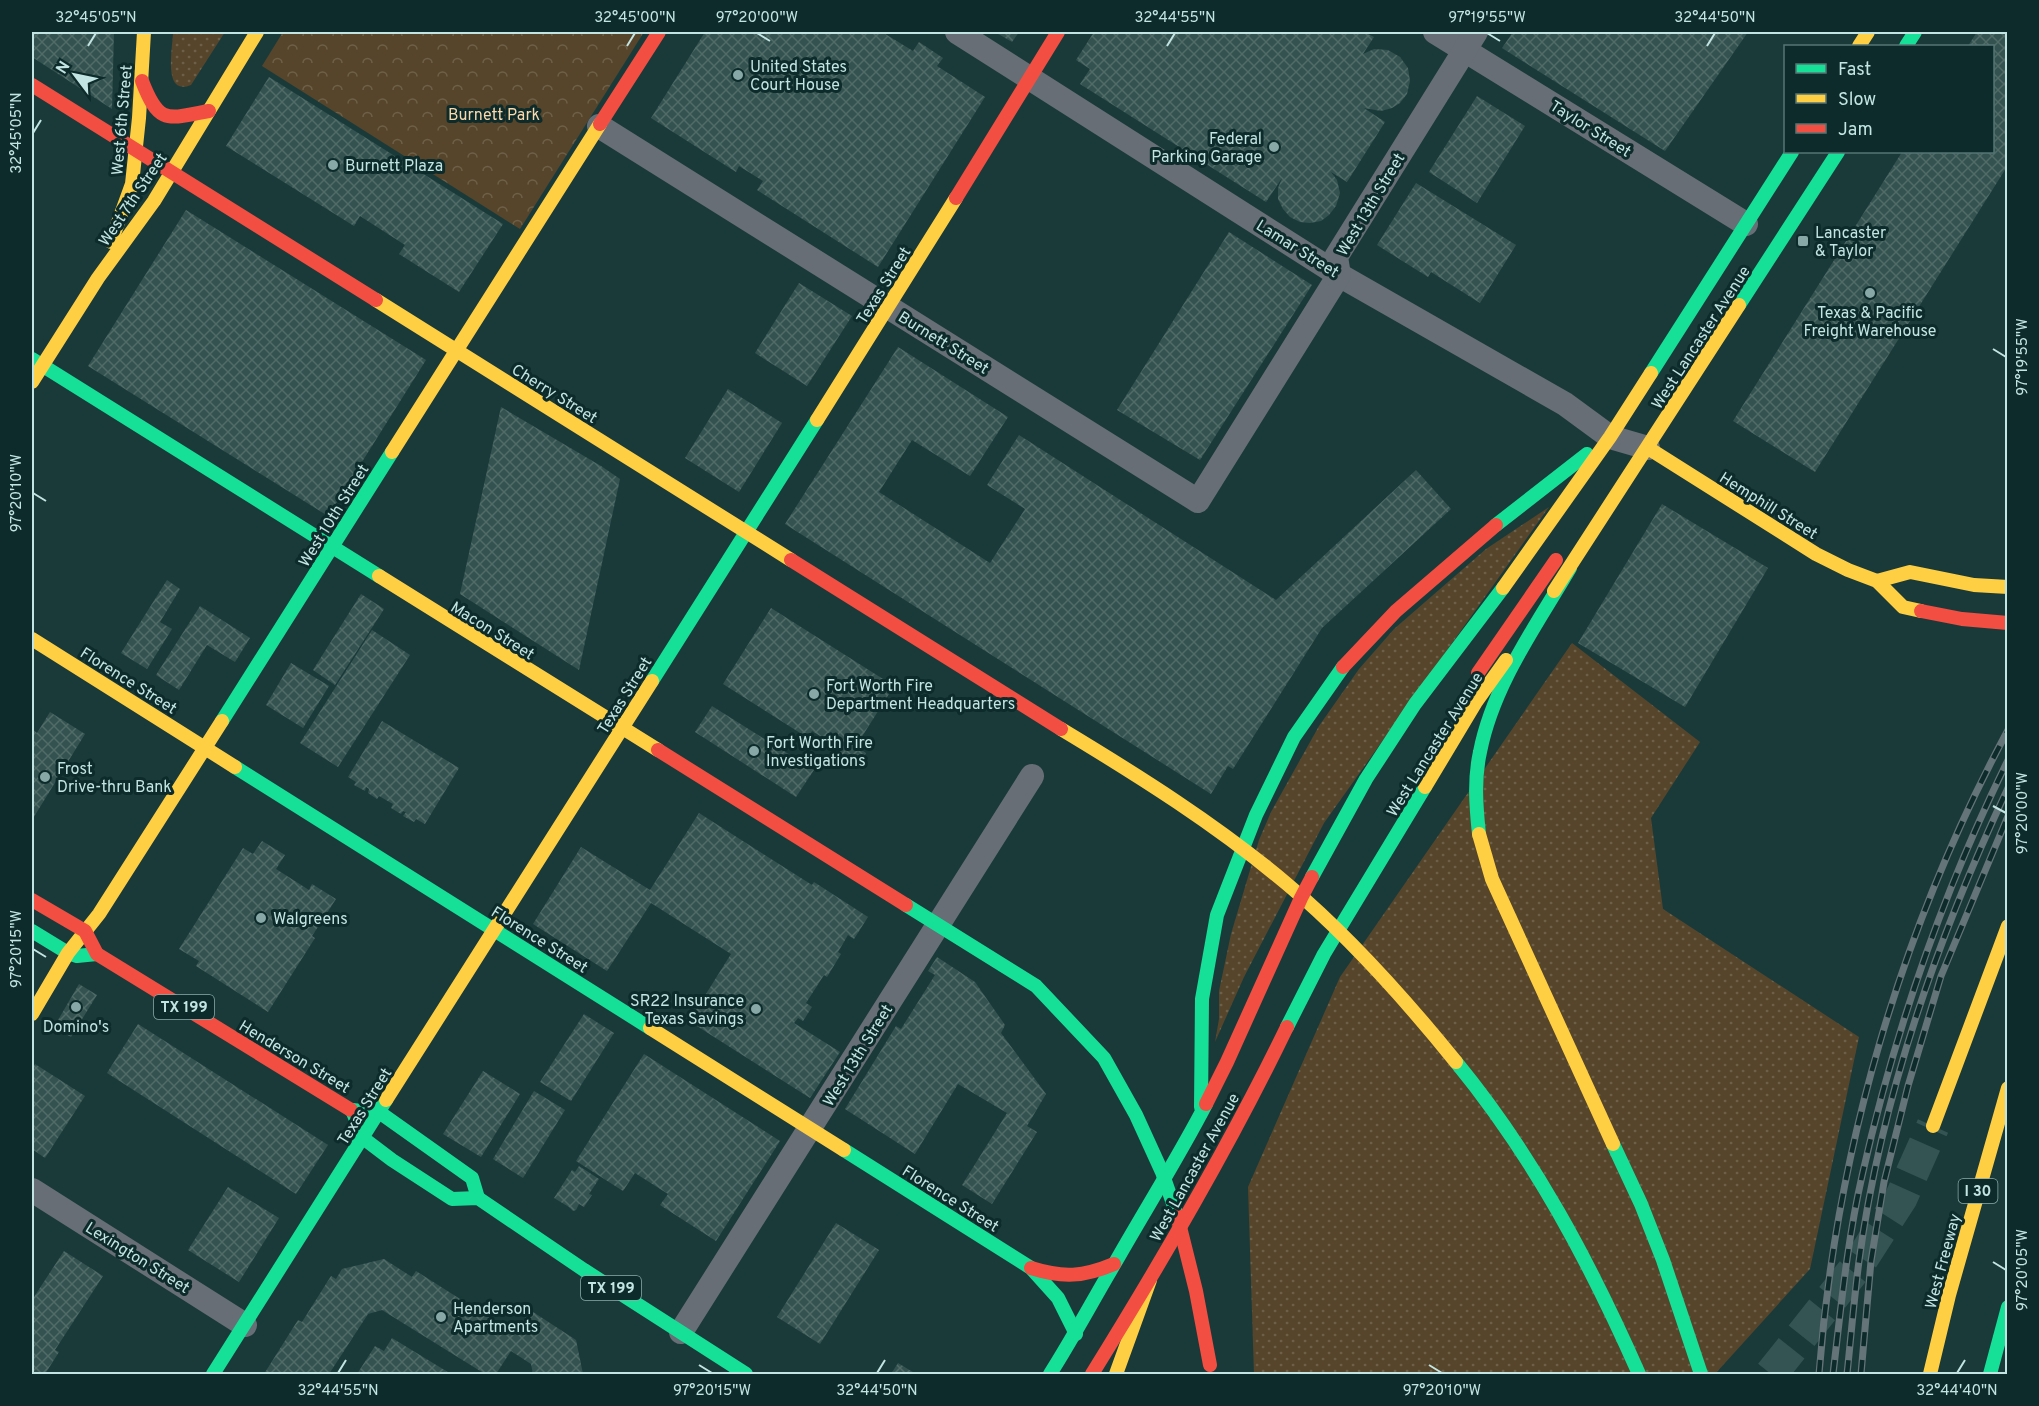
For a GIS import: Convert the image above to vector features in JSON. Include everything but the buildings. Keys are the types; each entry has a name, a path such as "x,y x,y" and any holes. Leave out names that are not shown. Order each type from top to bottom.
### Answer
{"main road":[{"name":"West 6th Street","path":"98,278 132,184 142,81 144,32"},
{"name":"West 7th Street","path":"32,382 37,363 154,201 257,32"},
{"name":"West 10th Street","path":"32,1014 68,953 99,914 205,748 659,32"},
{"name":"Texas Street","path":"213,1374 889,307 1058,32"},
{"path":"1860,45 1868,32"},
{"path":"1907,45 1915,32"},
{"path":"142,81 150,103 160,115 169,118 208,111"},
{"name":"Cherry Street","path":"32,85 1163,792 1232,840 1286,883 1360,955 1430,1029 1483,1096 1538,1175 1589,1266 1639,1374"},
{"name":"West Lancaster Avenue","path":"1050,1374 1076,1334 1114,1264 1185,1144 1227,1062 1301,898 1366,779 1415,704 1611,448 1791,153"},
{"name":"West Lancaster Avenue","path":"1092,1374 1235,1134 1324,954 1476,702 1570,568 1837,153"},
{"name":"Macon Street","path":"37,363 1036,986 1104,1058 1136,1115 1162,1172 1179,1221 1196,1291 1210,1370"},
{"path":"1202,1136 1200,1089 1202,999 1217,915 1256,815 1294,737 1346,663 1396,611 1477,540 1561,472 1611,448"},
{"name":"Hemphill Street","path":"1648,448 1816,554 1877,581 1903,608 1962,619 2007,623"},
{"path":"1473,680 1564,546"},
{"path":"1570,568 1508,676 1481,740 1476,770 1475,798 1478,830 1483,855 1492,879 1641,1204 1663,1260 1701,1374"},
{"path":"1877,581 1910,572 1974,585 2007,587"},
{"name":"Florence Street","path":"32,639 1031,1268 1049,1284 1058,1296 1076,1334"},
{"path":"1324,954 1372,849"},
{"path":"32,900 85,931 97,954"},
{"path":"1933,1126 2007,926"},
{"name":"Henderson Street","path":"32,931 76,956 97,954 352,1110 379,1112"},
{"name":"West Freeway","path":"1930,1374 1949,1295 2007,1088"},
{"name":"Henderson Street","path":"352,1110 363,1138"},
{"name":"TX 199","path":"379,1112 472,1178 478,1198 584,1270 746,1374"},
{"path":"363,1138 452,1199 478,1198"},
{"path":"1203,1160 1205,1207"},
{"name":"Florence Street","path":"1031,1268 1053,1275 1074,1277 1093,1273 1114,1264"},
{"path":"1208,1277 1210,1370"},
{"path":"1116,1374 1150,1280"},
{"path":"1990,1374 2006,1312"},
{"path":"1995,1374 2006,1312"}],"street":[{"name":"Lamar Street","path":"957,32 1339,275 1565,404 1611,448 1648,448"},
{"name":"Taylor Street","path":"1435,32 1471,41 1746,224"},
{"name":"West 13th Street","path":"1198,501 1339,275 1336,257 1471,41"},
{"name":"Burnett Street","path":"599,126 1198,501"},
{"name":"West 13th Street","path":"681,1332 1032,776"},
{"name":"Lexington Street","path":"32,1190 245,1325"}],"green space":[{"path":"173,32 225,32 191,85 182,87 176,84 173,77 171,59"},
{"name":"Burnett Park","path":"283,32 644,32 520,229 262,66"},
{"path":"1549,507 1324,823 1244,977 1215,1042 1219,1019 1219,991 1231,934 1259,840 1271,812 1319,726 1359,669 1394,629 1486,549"},
{"path":"1572,643 1700,742 1651,818 1663,909 1859,1037 1810,1269 1715,1374 1254,1374 1248,1187 1340,977"}],"tunnel":[{"path":"1771,1374 1858,1265 1901,1198 1933,1126"}],"railway":[{"path":"1819,1374 1828,1290 1841,1207 1858,1124 1880,1043 1906,962 1936,883 1970,806 2008,730"},
{"path":"1833,1374 1852,1226 1889,1069 1942,912 1984,810 2008,760"},
{"path":"1847,1374 1859,1261 1869,1200 1897,1079 1915,1019 1958,901 2008,788"},
{"path":"1861,1374 1871,1261 1884,1182 1908,1086 1941,976 2008,816"}],"traffic: fast":[{"path":"1907,45 1915,32"},
{"path":"1651,373 1791,153"},
{"path":"1739,305 1837,153"},
{"path":"32,359 379,576"},
{"path":"652,681 817,420"},
{"path":"222,721 392,452"},
{"path":"1496,525 1587,454"},
{"path":"1479,834 1476,782 1486,727 1517,657 1570,568"},
{"path":"1312,877 1366,779 1415,704 1503,588"},
{"path":"1201,1107 1202,999 1217,915 1256,815 1294,737 1343,667"},
{"path":"235,767 650,1028"},
{"path":"1287,1027 1324,954 1425,787"},
{"path":"906,905 1036,986 1104,1058 1136,1115 1162,1172 1177,1215"},
{"path":"32,931 68,953 77,956 97,954"},
{"path":"1456,1062 1511,1135 1558,1212 1601,1292 1639,1374"},
{"path":"213,1374 386,1100"},
{"path":"1050,1374 1206,1104"},
{"path":"351,1110 379,1112 472,1178 478,1198"},
{"path":"352,1110 363,1138 392,1160 452,1199 478,1198 584,1270 746,1374"},
{"path":"1613,1144 1641,1204 1663,1260 1701,1374"},
{"path":"844,1150 1031,1268 1058,1298 1076,1334"},
{"path":"1990,1374 2008,1307"}],"traffic: slow":[{"path":"111,242 132,184 144,32"},
{"path":"32,382 98,278 154,201 257,32"},
{"path":"1860,45 1868,32"},
{"path":"392,452 600,124"},
{"path":"817,420 956,198"},
{"path":"376,300 791,560"},
{"path":"1554,591 1739,305"},
{"path":"1503,588 1610,437 1651,373"},
{"path":"1648,448 1816,554 1877,581 1903,607 1921,611"},
{"path":"1877,581 1910,572 1974,585 2008,587"},
{"path":"379,576 658,750"},
{"path":"32,639 235,767"},
{"path":"1425,787 1476,702 1506,660"},
{"path":"386,1100 652,681"},
{"path":"32,1014 68,953 99,914 222,721"},
{"path":"1061,729 1177,802 1287,884 1376,969 1456,1062"},
{"path":"1479,834 1492,879 1613,1144"},
{"path":"1933,1126 2008,926"},
{"path":"650,1028 844,1150"},
{"path":"1930,1374 1949,1295 2008,1088"},
{"path":"1116,1374 1150,1280"}],"traffic: jam":[{"path":"600,124 659,32"},
{"path":"956,198 1058,32"},
{"path":"142,81 154,105 166,116 183,116 209,111"},
{"path":"32,85 376,300"},
{"path":"1343,667 1396,611 1496,525"},
{"path":"791,560 1061,729"},
{"path":"1478,673 1556,560"},
{"path":"1921,611 1962,619 2008,623"},
{"path":"658,750 906,905"},
{"path":"1206,1104 1312,877"},
{"path":"32,900 85,931 97,954 351,1110"},
{"path":"1092,1374 1194,1203 1287,1027"},
{"path":"1177,1215 1196,1291 1210,1365"},
{"path":"1031,1268 1073,1275 1092,1272 1114,1264"}],"place":[{"name":"United States Court House","path":"738,75"},
{"name":"Federal Parking Garage","path":"1274,147"},
{"name":"Burnett Plaza","path":"333,165"},
{"name":"Lancaster & Taylor","path":"1803,241"},
{"name":"Texas & Pacific Freight Warehouse","path":"1870,293"},
{"name":"Fort Worth Fire Department Headquarters","path":"814,694"},
{"name":"Fort Worth Fire Investigations","path":"754,751"},
{"name":"Frost Drive-thru Bank","path":"45,777"},
{"name":"Walgreens","path":"261,918"},
{"name":"Domino's","path":"76,1007"},
{"name":"SR22 Insurance Texas Savings","path":"756,1009"},
{"name":"Henderson Apartments","path":"441,1317"}]}
